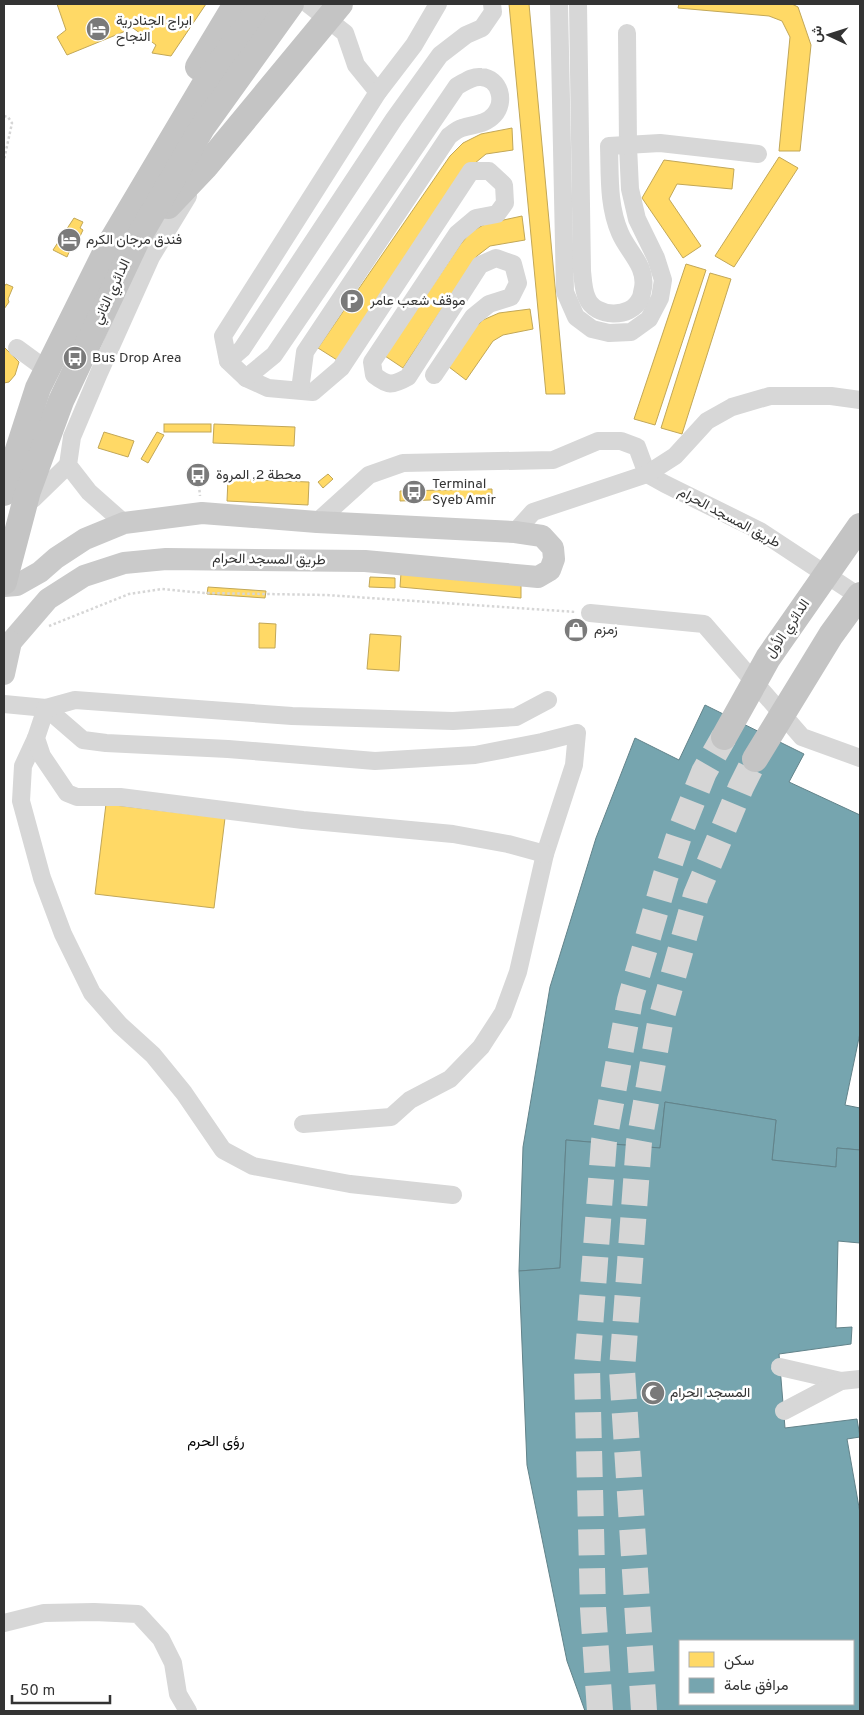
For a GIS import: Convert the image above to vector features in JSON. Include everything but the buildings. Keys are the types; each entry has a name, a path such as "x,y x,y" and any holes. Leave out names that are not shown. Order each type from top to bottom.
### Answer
{"highway":[{"name":"الدائري الثاني","path":"4,492 43,379 108,247 162,126 244,21 263,4"},
{"name":"الدائري الثاني","path":"4,584 28,491 61,401 137,240 202,128 244,21 291,4"},
{"path":"137,240 206,166 340,4"},
{"name":"الدائري الأول","path":"724,738 768,658 860,526"},
{"path":"755,759 831,635 860,596"}],"main road":[{"path":"4,584 16,585 40,572 56,558 85,539 124,523 202,514 515,532"},
{"name":"طريق المسجد الحرام","path":"7,644 48,599 84,576 124,563 166,559 365,561 538,577 550,570 554,559 553,548 542,536 515,532"},
{"path":"4,674 7,644"}],"street":[{"path":"308,4 345,33 356,65 378,92"},
{"path":"434,375 473,317 489,304 511,297 518,283 513,264 496,258 480,265 408,377 396,384 384,383 374,375 372,362 457,234 476,218 498,214 505,203 504,185 489,171 471,171 341,368 313,392 268,388 246,378 228,361 223,336 378,92 414,45 438,4"},
{"path":"228,361 242,349 394,119 440,55 466,35 482,28 493,12 492,4"},
{"path":"559,4 565,292 576,317 592,329 609,333 631,332 649,320 660,298 663,280 656,258 637,219 630,189 627,33"},
{"path":"578,4 582,271 587,298 596,310 612,314 628,312 640,300 644,286 642,270 620,234 611,205 609,146 660,143 758,154"},
{"path":"246,378 274,355 457,86 471,77 482,76 494,81 500,92 500,106 494,115 481,124 461,128 449,136 305,352 300,390"},
{"path":"4,501 16,504 33,499 68,465 75,429 151,257 206,166"},
{"path":"17,348 43,379"},
{"path":"515,532 533,512 647,474 675,456 708,421 732,407 770,396 831,396 860,400"},
{"path":"317,522 369,475 403,463 553,460 598,441 621,441 637,447 647,474"},
{"path":"68,465 89,492 124,523"},
{"name":"طريق المسجد الحرام","path":"647,474 760,531 860,596"},
{"path":"590,613 704,624 802,737 860,758"},
{"path":"4,704 46,708 75,700 292,716 453,721 516,717 548,700"},
{"path":"46,708 36,738 23,766 21,801 42,878 63,934 92,993 120,1025 153,1054 184,1093 222,1150 252,1166 350,1184 453,1195"},
{"path":"46,708 83,740 375,761 475,755 577,733 574,764 545,854 518,972 503,1013 481,1046 450,1079 410,1100 391,1117 303,1124"},
{"path":"36,738 42,756 67,793 77,797 120,797 303,820 453,834 508,844 545,854"},
{"path":"780,1367 842,1381 860,1379"},
{"path":"784,1411 842,1381"},
{"path":"4,1623 44,1613 94,1612 138,1614 161,1639 173,1663 178,1694 188,1711"}],"path":[{"path":"4,116 8,117 12,123 4,160"},
{"path":"43,628 129,594 162,589 204,593 326,595 544,608 590,613"}],"tunnel":[{"path":"600,1711 593,1608 587,1368 604,1141 630,1000 665,878 682,827 704,772 724,737"},
{"path":"644,1711 622,1370 639,1142 660,1023 696,895 741,787 755,759"}],"place":[{"name":"ابراج الجنادرية النجاح","path":"98,29"},
{"name":"فندق مرجان الكرم","path":"69,240"},
{"name":"موقف شعب عامر","path":"352,301"},
{"name":"Bus Drop Area","path":"75,358"},
{"name":"محطة 2, المروة","path":"198,475"},
{"name":"Terminal Syeb Amir","path":"414,492"},
{"name":"زمزم","path":"576,630"},
{"name":"المسجد الحرام","path":"653,1393"}],"district":[{"name":"رؤى الحرم","path":"216,1442"}]}
